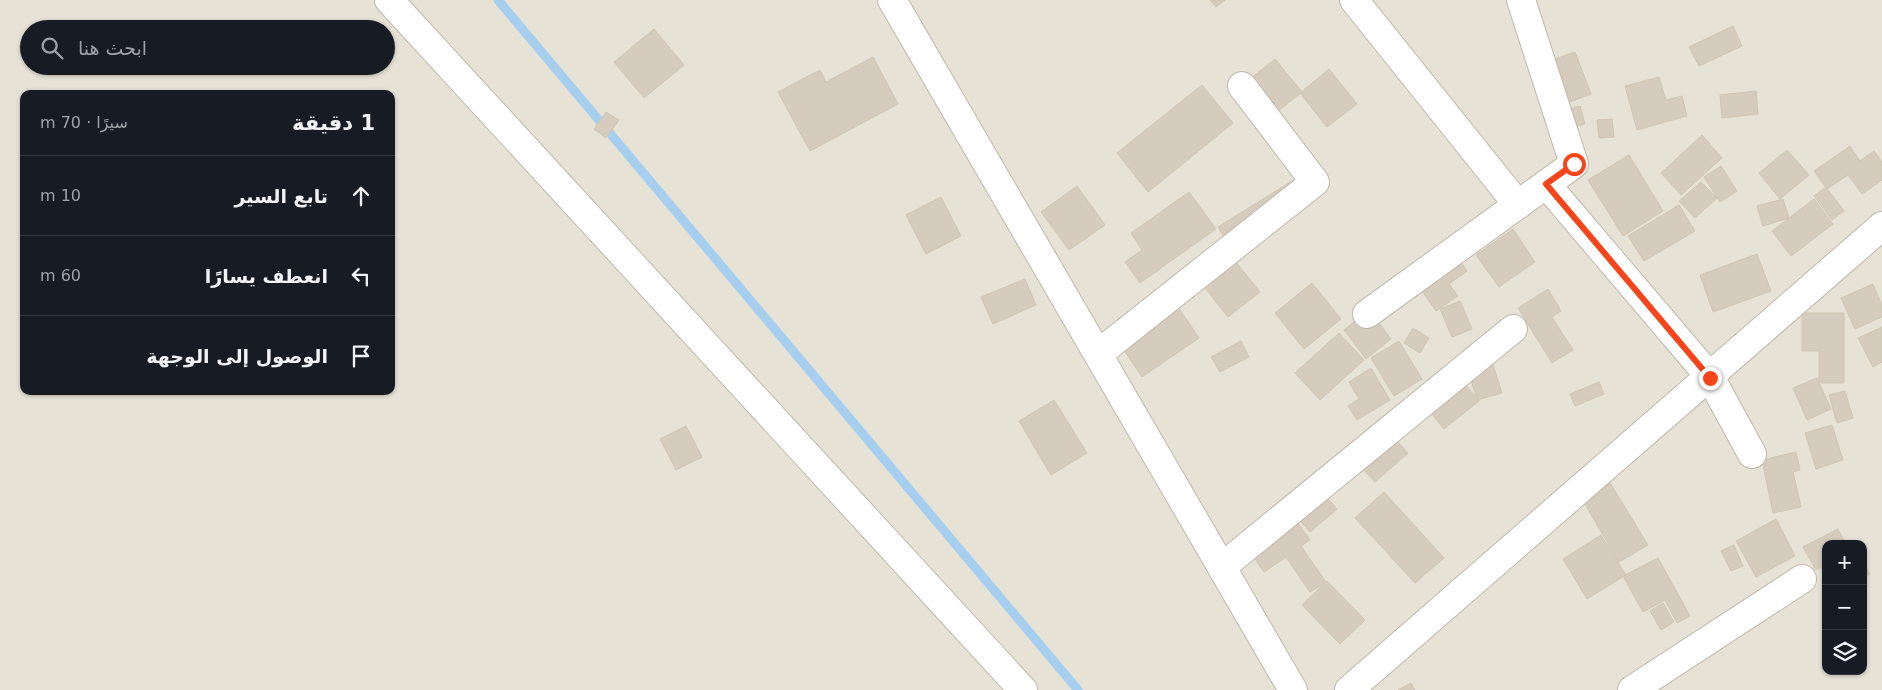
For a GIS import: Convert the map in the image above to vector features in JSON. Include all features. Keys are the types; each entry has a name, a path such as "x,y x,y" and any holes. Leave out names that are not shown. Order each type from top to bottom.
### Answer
{"street":[{"path":"389,0 1023,690"},
{"path":"892,0 1293,690"},
{"path":"1354,0 1518,205"},
{"path":"1367,314 1574,164 1521,0"},
{"path":"1098,354 1315,182 1242,86"},
{"path":"1546,184 1710,378 1752,454"},
{"path":"1350,690 1882,226"},
{"path":"1222,567 1513,329"},
{"path":"1632,690 1802,579"}],"shaded area":[{"path":"0,0 1882,0 1882,690 0,690"}],"building":[{"path":"1210,0 1225,0 1216,7"},
{"path":"1733,26 1742,46 1699,66 1689,47"},
{"path":"654,29 684,65 644,98 614,62"},
{"path":"1575,52 1591,94 1551,109 1535,66"},
{"path":"873,57 898,104 810,151 778,92 820,70 826,82"},
{"path":"1275,59 1302,92 1273,115 1246,82"},
{"path":"1329,69 1357,104 1327,127 1300,93"},
{"path":"1659,77 1666,100 1682,96 1687,116 1637,130 1625,86"},
{"path":"1202,85 1233,123 1148,192 1117,153"},
{"path":"1756,91 1758,114 1722,118 1720,95"},
{"path":"1580,106 1585,124 1558,131 1553,113"},
{"path":"606,112 619,120 606,138 594,129"},
{"path":"1612,119 1614,137 1599,138 1597,120"},
{"path":"1702,135 1722,158 1681,195 1661,173"},
{"path":"1850,146 1860,161 1874,151 1882,162 1882,180 1862,194 1848,175 1827,189 1814,171"},
{"path":"1787,150 1809,175 1780,199 1759,173"},
{"path":"1629,155 1663,211 1623,236 1588,180"},
{"path":"1721,166 1737,191 1720,202 1704,177"},
{"path":"1313,168 1230,247 1218,227"},
{"path":"1701,182 1717,198 1695,218 1679,201"},
{"path":"1077,186 1105,225 1069,250 1041,212"},
{"path":"1826,187 1844,211 1832,220 1814,196"},
{"path":"1189,192 1216,229 1140,283 1125,262 1142,250 1131,233"},
{"path":"941,197 961,236 926,254 906,215"},
{"path":"1783,199 1789,218 1763,226 1757,206"},
{"path":"1814,199 1833,224 1791,256 1772,231"},
{"path":"1679,205 1695,231 1644,261 1628,236"},
{"path":"1513,229 1535,262 1499,287 1476,255"},
{"path":"1223,246 1260,292 1228,317 1191,270"},
{"path":"1757,254 1771,291 1713,312 1700,275"},
{"path":"1458,258 1467,271 1449,284 1458,296 1436,311 1418,285"},
{"path":"1025,279 1036,305 993,324 981,297"},
{"path":"1312,283 1341,319 1304,349 1275,313"},
{"path":"1873,284 1882,305 1882,317 1855,329 1841,298"},
{"path":"1548,289 1561,311 1552,317 1573,350 1552,363 1518,308"},
{"path":"1460,301 1472,329 1452,337 1440,309"},
{"path":"1176,304 1199,338 1142,377 1112,332"},
{"path":"1369,310 1391,339 1366,359 1344,330"},
{"path":"1802,313 1844,313 1844,383 1819,383 1819,351 1802,351"},
{"path":"1882,327 1882,362 1873,367 1858,338"},
{"path":"1413,328 1429,338 1420,353 1404,343"},
{"path":"1339,333 1364,360 1320,400 1295,373"},
{"path":"1241,341 1249,357 1220,372 1211,357"},
{"path":"1399,341 1422,379 1394,396 1371,358"},
{"path":"1488,349 1502,393 1477,400 1464,356"},
{"path":"1449,365 1479,401 1444,429 1415,393"},
{"path":"1371,368 1390,400 1357,420 1348,406 1359,399 1349,382"},
{"path":"1817,378 1831,409 1807,420 1793,388"},
{"path":"1599,382 1604,394 1575,406 1570,394"},
{"path":"1845,391 1853,418 1837,423 1829,395"},
{"path":"1054,400 1087,453 1051,475 1019,421"},
{"path":"1832,425 1843,460 1816,469 1805,433"},
{"path":"686,426 702,457 676,470 660,439"},
{"path":"1385,428 1408,453 1375,482 1352,458"},
{"path":"1796,452 1800,470 1793,472 1801,507 1773,513 1762,460"},
{"path":"1604,473 1648,545 1619,562 1576,489"},
{"path":"1311,480 1337,509 1310,532 1285,504"},
{"path":"1384,492 1444,558 1415,583 1355,518"},
{"path":"1288,509 1310,540 1301,546 1326,582 1310,592 1286,557 1264,572 1242,540"},
{"path":"1776,519 1795,556 1756,577 1736,541"},
{"path":"1838,529 1844,540 1822,540 1822,567 1816,570 1803,547"},
{"path":"1601,535 1626,575 1587,599 1563,559"},
{"path":"1734,545 1743,566 1731,571 1721,551"},
{"path":"1658,558 1690,616 1677,623 1665,600 1643,612 1623,576"},
{"path":"1327,581 1365,620 1340,644 1302,605"},
{"path":"1663,603 1674,622 1661,630 1650,611"},
{"path":"1411,683 1415,690 1398,690"}],"waterway":[{"path":"498,0 1078,690"}],"route":[{"path":"1574,164 1546,184 1710,378"}]}
